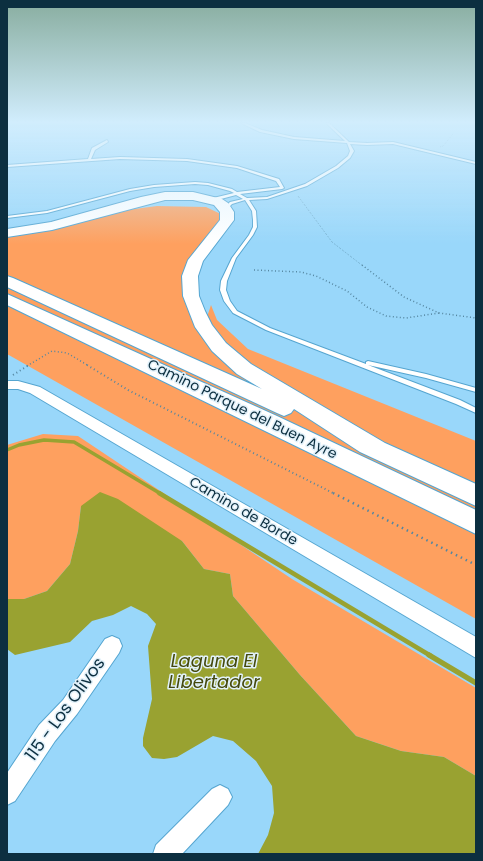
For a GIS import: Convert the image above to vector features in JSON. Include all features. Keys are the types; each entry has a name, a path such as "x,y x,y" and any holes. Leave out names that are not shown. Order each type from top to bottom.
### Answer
{"highway":[{"path":"7,233 64,223 160,197 185,196 217,204 228,214 226,223 196,260 190,276 191,296 204,327 219,347 244,369 380,452"},
{"name":"Camino Parque del Buen Ayre","path":"7,281 476,495"},
{"name":"Camino Parque del Buen Ayre","path":"7,299 269,422 476,522"}],"street":[{"name":"Camino de Borde","path":"8,385 18,385 35,390 476,648"},
{"name":"115 - Los Olivos","path":"7,793 47,733 70,706 112,646"},
{"path":"165,854 220,796"}],"lane":[{"path":"7,166 53,163"},
{"path":"213,163 237,167 265,175 278,180 282,188"},
{"path":"306,185 239,193 217,199 217,204 231,203 246,199 267,198 306,185 342,163"},
{"path":"7,217 47,212 135,189 172,184 208,184 225,187 239,193 246,199 254,211 255,227 234,258 226,274 223,290 227,301 235,312 247,319 458,402 476,411"},
{"path":"344,358 426,376 476,390"}],"path":[{"path":"290,190 300,197 314,219 332,242 404,297 439,313"},
{"path":"254,270 301,272 316,276 347,291 367,307 386,316 406,318 439,313 476,318"},
{"path":"8,385 10,378 17,371 52,351 66,353 128,390 476,565"}],"shaded area":[{"path":"157,206 206,207 227,217 193,265 204,326 211,305 217,320 248,349 476,441 476,619 7,354 7,233 97,214"},
{"path":"43,434 78,436 292,579 476,688 476,776 444,757 401,751 356,736 300,675 233,596 230,574 204,569 182,541 81,506 78,531 70,564 47,591 24,599 7,599 7,445"}],"water":[{"name":"Laguna El Libertador","path":"100,492 118,499 182,541 204,569 230,574 233,596 300,675 356,736 401,751 444,757 476,776 476,854 258,854 268,835 274,813 272,786 256,761 233,741 213,736 177,757 164,759 152,758 143,746 143,738 152,699 148,646 156,624 147,614 131,606 113,615 92,621 70,642 15,655 7,649 7,599 24,599 47,591 70,564 78,531 81,506"}],"waterway":[{"path":"7,450 19,445 44,440 74,442 161,494"},
{"path":"159,493 431,656"},
{"path":"429,655 476,683"}]}
